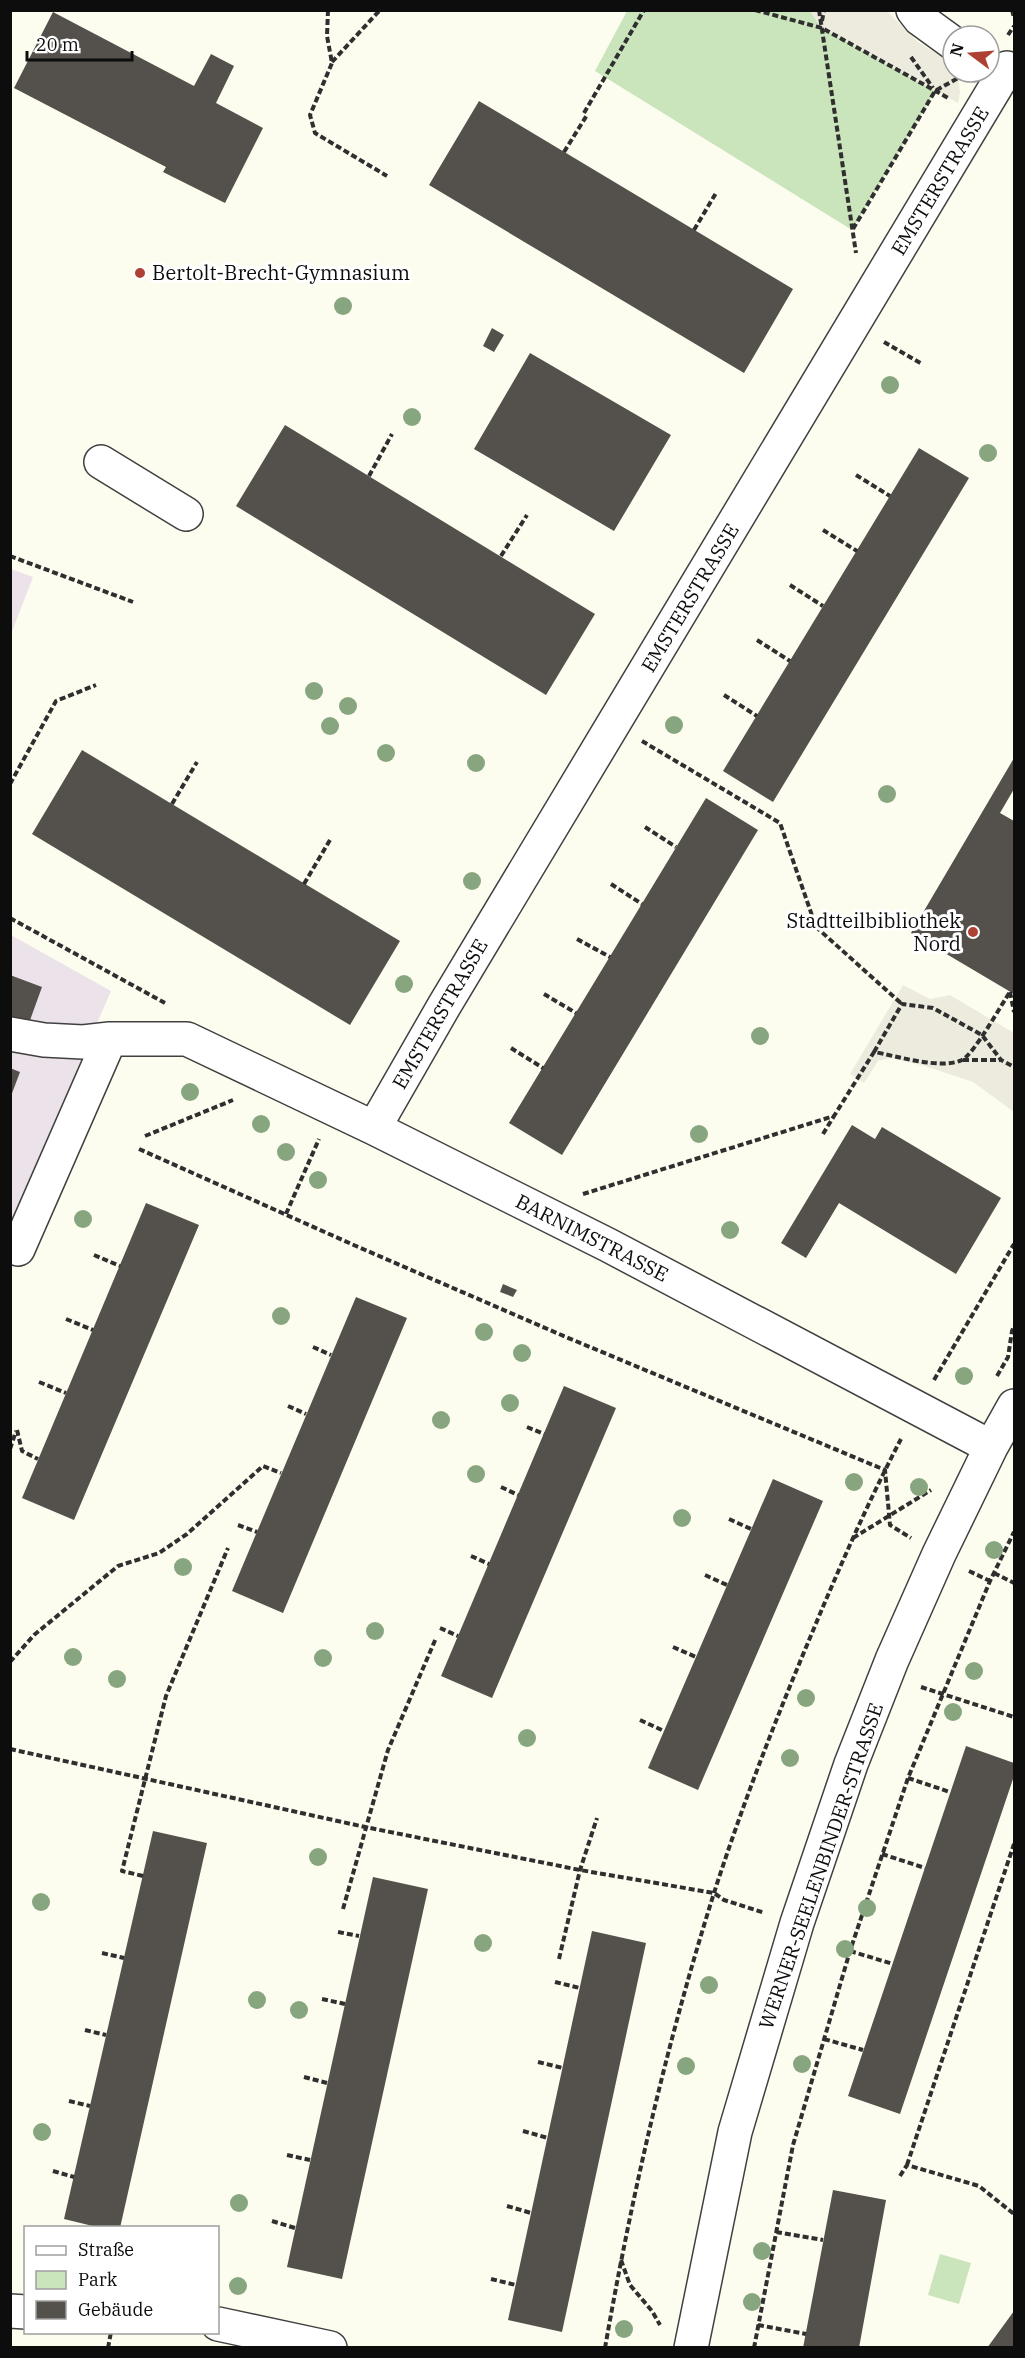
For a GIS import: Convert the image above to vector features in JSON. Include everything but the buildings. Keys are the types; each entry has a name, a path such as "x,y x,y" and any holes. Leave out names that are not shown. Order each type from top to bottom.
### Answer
{"street":[{"path":"913,10 920,19 941,34"},
{"name":"EMSTERSTRASSE","path":"374,1128 444,1006 979,115 989,84"},
{"path":"101,462 186,514"},
{"path":"10,1034 44,1040 82,1042 110,1039 187,1039"},
{"path":"18,1249 110,1039"},
{"name":"BARNIMSTRASSE","path":"187,1039 374,1128 618,1250 991,1447"},
{"name":"WERNER-SEELENBINDER-STRASSE","path":"691,2348 735,2132 797,1923 852,1764 892,1660 939,1554 991,1447 1014,1406"},
{"path":"219,2324 330,2348"}],"path":[{"path":"328,10 327,36 332,63"},
{"path":"380,10 332,63 310,115 315,133 387,176"},
{"path":"564,152 644,10"},
{"path":"755,10 822,28 979,115"},
{"path":"819,10 857,260"},
{"path":"822,28 824,10"},
{"path":"1012,10 1014,18"},
{"path":"852,230 935,91 954,84"},
{"path":"694,230 717,193"},
{"path":"854,324 922,364"},
{"path":"369,476 392,434"},
{"path":"856,475 890,496"},
{"path":"501,556 527,514"},
{"path":"823,530 857,551"},
{"path":"10,556 133,602"},
{"path":"790,585 823,606"},
{"path":"757,640 790,661"},
{"path":"10,784 56,701 96,685"},
{"path":"724,696 757,716"},
{"path":"614,724 780,823 816,927 903,1004 933,1008 982,1035 1001,1060 1014,1067"},
{"path":"172,804 198,762"},
{"path":"645,828 676,847"},
{"path":"304,884 330,840"},
{"path":"611,884 642,904"},
{"path":"10,918 186,1015 187,1039"},
{"path":"577,939 610,957"},
{"path":"963,1060 1010,992 1014,1012"},
{"path":"544,994 576,1012"},
{"path":"823,1134 903,1004"},
{"path":"511,1048 543,1068"},
{"path":"874,1052 942,1064 963,1060 1001,1060"},
{"path":"145,1136 276,1082"},
{"path":"286,1214 333,1108"},
{"path":"535,1209 834,1116"},
{"path":"139,1149 566,1337 885,1470 890,1525 990,1581"},
{"path":"94,1255 120,1266"},
{"path":"66,1319 93,1330"},
{"path":"313,1347 331,1356"},
{"path":"39,1382 66,1393"},
{"path":"288,1406 306,1414"},
{"path":"527,1427 543,1434"},
{"path":"10,1449 17,1430 22,1451 38,1459"},
{"path":"10,1662 34,1635 118,1566 159,1553 187,1534 263,1466 281,1473"},
{"path":"501,1487 518,1495"},
{"path":"729,1520 751,1529"},
{"path":"238,1525 256,1532"},
{"path":"754,2348 794,2145 850,1951 908,1778 990,1581 1014,1532"},
{"path":"605,2348 638,2176 678,2018 714,1893 775,1723 851,1539"},
{"path":"143,1876 122,1871 166,1696 228,1548"},
{"path":"471,1556 489,1564"},
{"path":"967,1582 976,1562"},
{"path":"994,1573 1014,1583"},
{"path":"705,1575 728,1585"},
{"path":"440,1628 458,1636"},
{"path":"343,1909 388,1750 436,1638"},
{"path":"673,1647 696,1657"},
{"path":"917,1696 926,1676"},
{"path":"921,1687 1014,1717"},
{"path":"640,1720 664,1731"},
{"path":"10,1749 365,1827 580,1870 714,1893 724,1900 797,1923"},
{"path":"908,1778 950,1792"},
{"path":"560,1959 580,1870 597,1818"},
{"path":"900,2176 907,2165 1014,1844"},
{"path":"882,1854 925,1868"},
{"path":"338,1932 359,1936"},
{"path":"850,1951 893,1964"},
{"path":"102,1953 124,1958"},
{"path":"555,1982 580,1988"},
{"path":"322,1999 345,2004"},
{"path":"85,2030 106,2035"},
{"path":"824,2039 863,2050"},
{"path":"538,2062 563,2068"},
{"path":"304,2077 327,2083"},
{"path":"69,2101 90,2106"},
{"path":"523,2131 548,2138"},
{"path":"287,2155 310,2160"},
{"path":"907,2165 979,2186 1014,2214"},
{"path":"53,2171 74,2177"},
{"path":"507,2206 531,2213"},
{"path":"272,2221 295,2228"},
{"path":"776,2232 823,2240"},
{"path":"621,2260 630,2285 652,2311 661,2327"},
{"path":"491,2279 516,2285"},
{"path":"758,2325 806,2334"}],"shaded area":[{"path":"810,11 887,11 918,42 941,56 941,84 959,84 958,103 822,28"},
{"path":"11,569 33,577 11,634"},
{"path":"11,935 111,991 11,1221"},
{"path":"903,985 930,999 950,995 1014,1033 1014,1112 973,1082 925,1066 891,1058 878,1061 864,1083 850,1074"}],"green space":[{"path":"627,11 810,11 822,28 935,91 852,230 595,71"},
{"path":"940,2254 971,2263 959,2304 928,2295"}],"place":[{"name":"Bertolt-Brecht-Gymnasium","path":"140,273"},
{"name":"Stadtteilbibliothek Nord","path":"973,932"}]}
